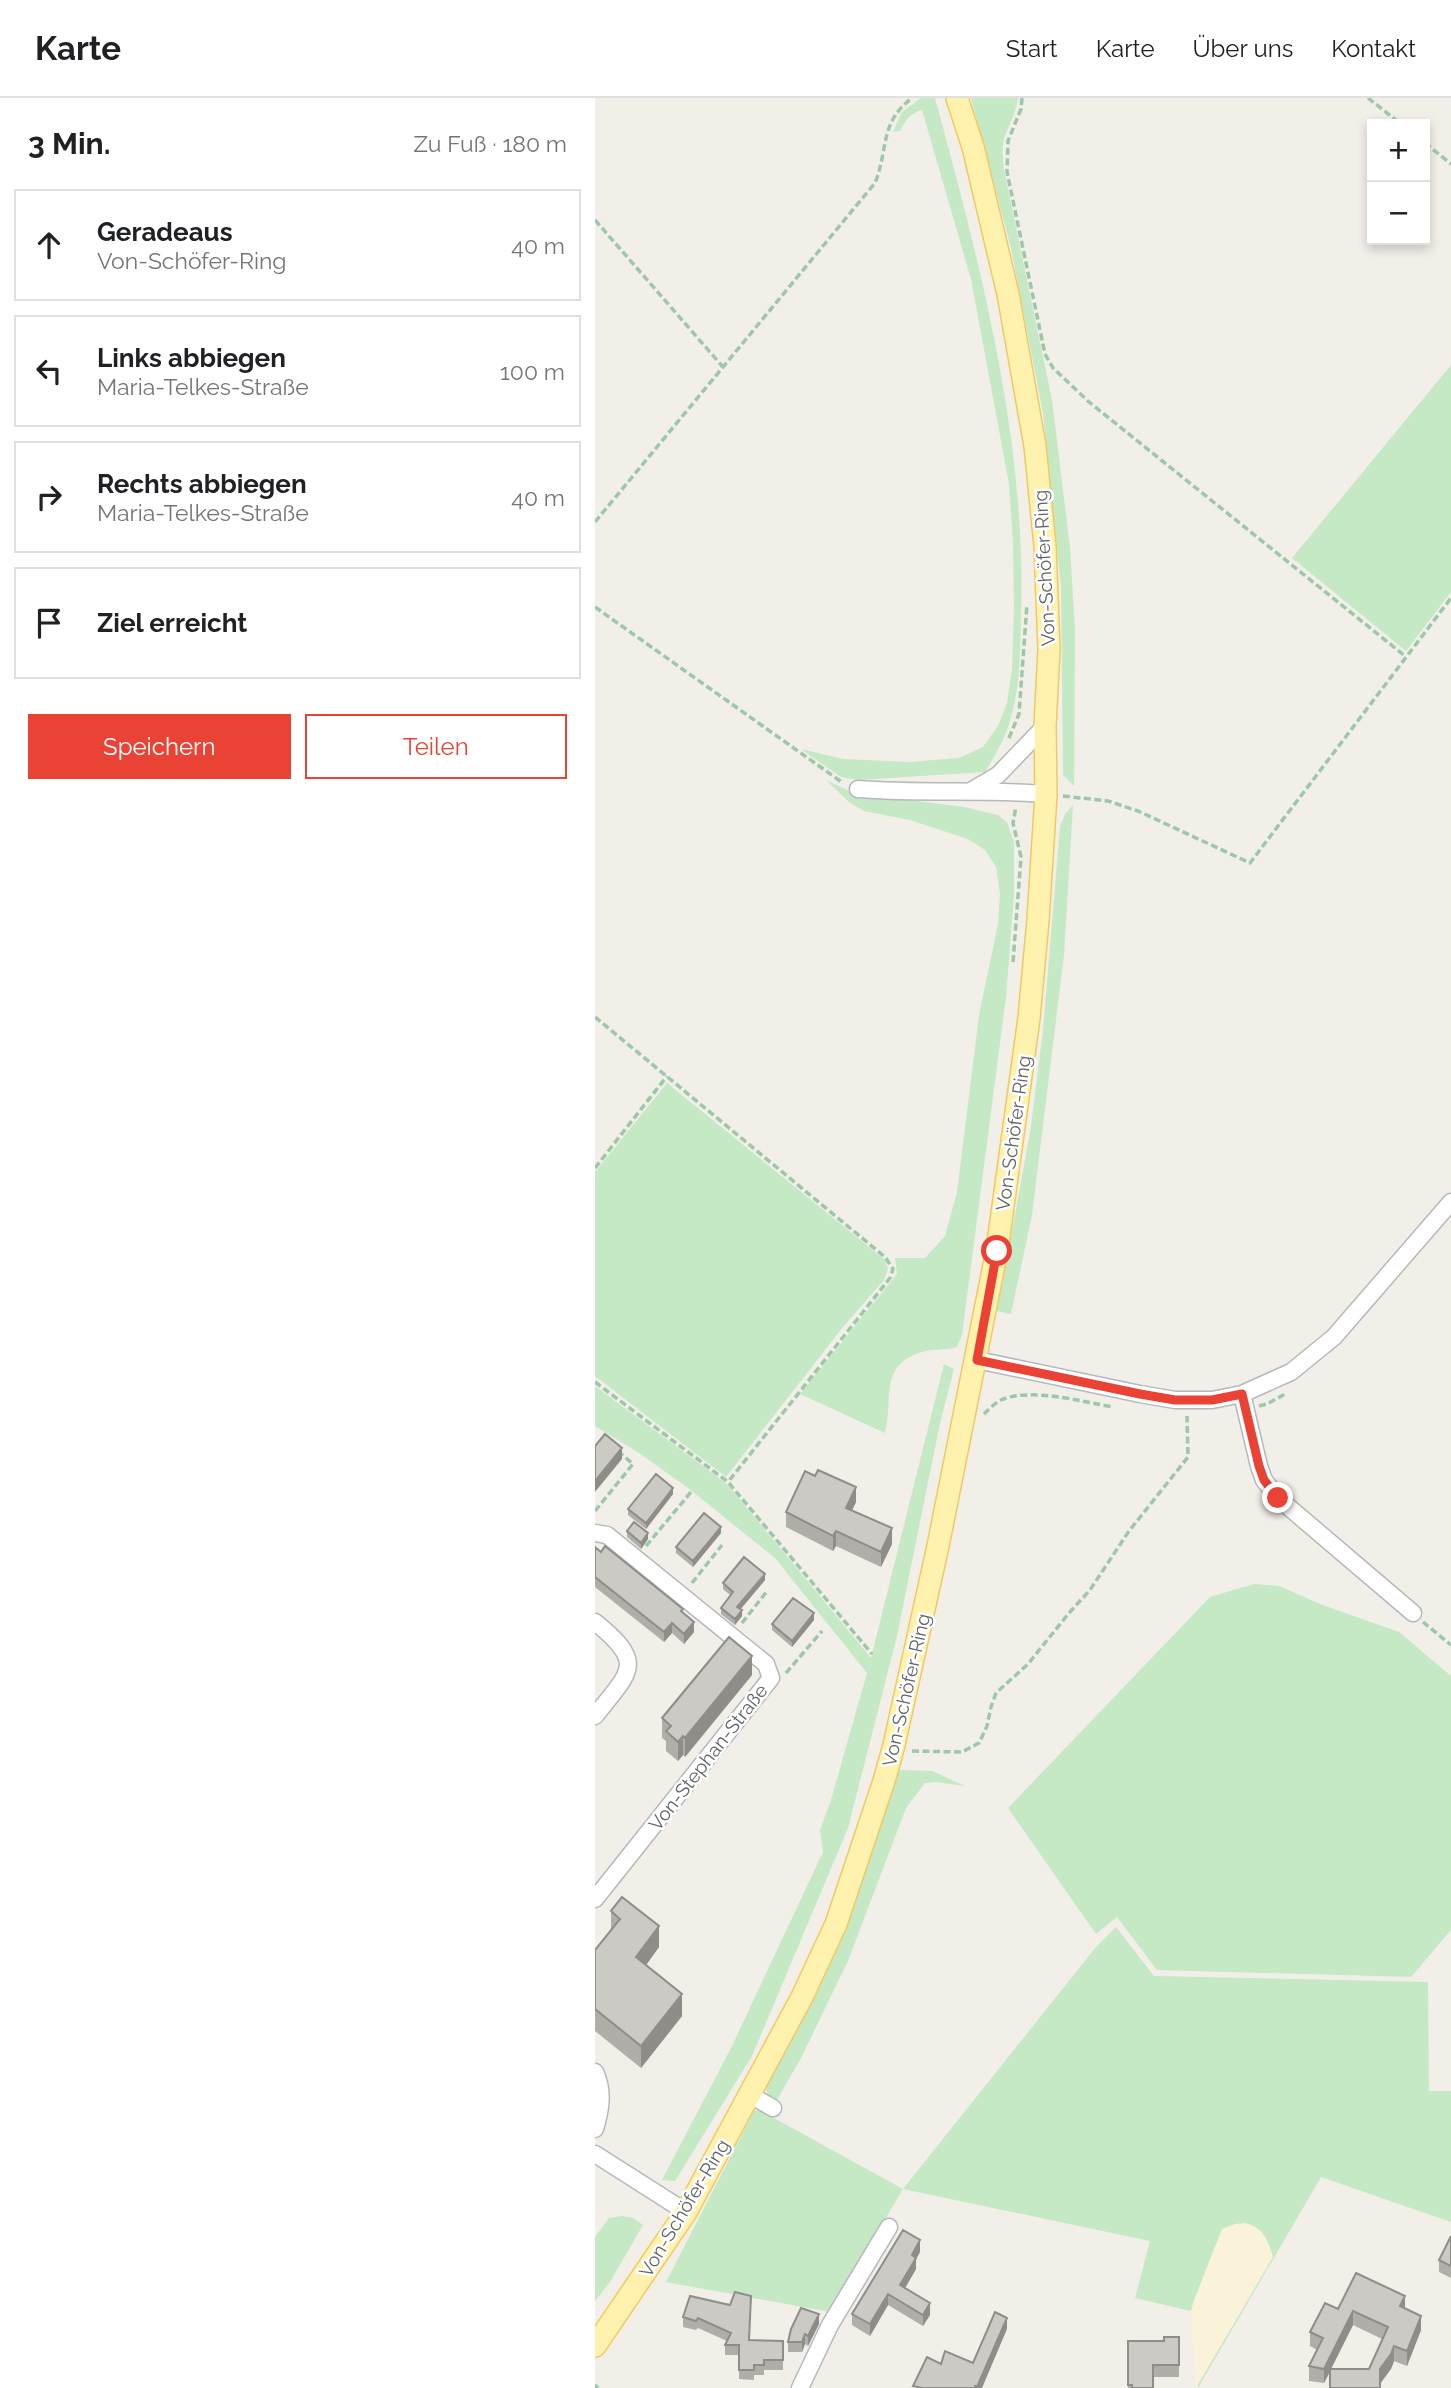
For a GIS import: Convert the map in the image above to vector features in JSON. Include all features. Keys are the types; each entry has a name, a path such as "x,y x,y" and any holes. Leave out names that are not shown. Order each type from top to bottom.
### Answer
{"main road":[{"name":"Von-Schöfer-Ring","path":"595,2346 686,2212 802,1997 836,1924 894,1744 977,1360 997,1251 1029,1018 1038,920 1046,793 1045,726 1049,649 1045,546 1035,446 1008,294 973,147 957,98"}],"street":[{"path":"971,792 998,775 1045,726"},
{"path":"858,789 897,792 1046,793"},
{"path":"977,1360 1175,1400 1243,1401 1291,1372 1333,1337 1451,1202"},
{"path":"1243,1401 1264,1480 1278,1498 1413,1613"},
{"name":"Von-Stephan-Straße","path":"595,1533 607,1535 766,1664 771,1678 598,1888"},
{"path":"595,1622 618,1641 626,1654 628,1664 626,1676 595,1716"},
{"path":"595,2072 601,2085 601,2110 595,2129"},
{"path":"750,2095 773,2108"},
{"path":"595,2154 686,2212"},
{"path":"800,2388 830,2325 889,2227"}],"path":[{"path":"595,522 875,183 890,120 901,106 912,98"},
{"path":"1022,98 1021,109 1008,141 1007,172 1045,354 1053,368 1089,402 1405,656"},
{"path":"1368,98 1395,119"},
{"path":"1430,148 1451,164"},
{"path":"595,220 723,367"},
{"path":"1012,762 1003,753 1019,714 1026,593"},
{"path":"1046,793 1108,802 1138,811 1249,863 1451,598"},
{"path":"595,607 837,780 858,789"},
{"path":"1013,962 1021,856 1013,823 1019,792"},
{"path":"595,1017 885,1257 893,1269 890,1278 728,1482"},
{"path":"595,1168 667,1076"},
{"path":"595,1382 728,1482 872,1654"},
{"path":"1243,1401 1267,1404 1290,1392"},
{"path":"965,1416 980,1419 1000,1400 1024,1396 1065,1398 1123,1408"},
{"path":"894,1744 914,1752 951,1753 972,1749 979,1743 984,1735 996,1693 1028,1664 1090,1590 1129,1531 1188,1457 1187,1416 1195,1416"},
{"path":"595,1511 633,1464 616,1450"},
{"path":"636,1559 691,1492"},
{"path":"682,1595 722,1545"},
{"path":"731,1636 768,1590"},
{"path":"1413,1613 1451,1645"},
{"path":"771,1678 789,1672 822,1631"}],"green space":[{"path":"921,98 935,98 984,291 1009,421 1021,552 1019,672 1007,730 985,772 858,780 841,777 801,749 843,759 909,762 959,758 983,747 998,726 1007,703 1012,669 1013,543 1009,484 971,279 922,110 908,118 900,131 893,132 902,112"},
{"path":"971,98 1018,98 1004,140 1003,161 1052,400 1070,547 1075,630 1074,786 1063,775 1061,586 1043,413 1011,248"},
{"path":"1451,365 1451,592 1406,651 1292,558"},
{"path":"826,780 853,793 964,807 998,815 1007,822 1014,842 1014,895 1006,997 962,1335 957,1347 919,1353 906,1359 898,1367 890,1387 885,1433 800,1394 897,1274 895,1258 925,1258 945,1236 957,1192 979,1015 998,924 1000,894 996,867 985,850 968,839 910,820 864,811 850,803"},
{"path":"1073,805 1064,955 1032,1215 1011,1314 997,1311 1030,1133 1043,1031 1060,827 1065,814"},
{"path":"667,1083 885,1260 888,1269 884,1280 843,1327 726,1477 595,1376 595,1172"},
{"path":"944,1364 954,1369 940,1423 897,1636 848,1828 752,2056 675,2181 662,2180 731,2048 823,1852 820,1830 867,1673 775,1558 688,1488 595,1426 595,1386 727,1484 871,1658"},
{"path":"1254,1584 1279,1586 1320,1604 1399,1632 1451,1676 1451,1930 1411,1977 1157,1970 1117,1917 1096,1934 1008,1808 1210,1597"},
{"path":"899,1770 932,1771 965,1786 925,1783 906,1808 848,1961 801,2058 774,2105 768,2098 766,2087 798,2024 854,1898"},
{"path":"1116,1927 1154,1976 1428,1982 1429,2091 1451,2091 1451,2222 1321,2177 1198,2388 1191,2311 1135,2298 1150,2241 903,2189 1096,1947"},
{"path":"763,2109 772,2113 772,2117 903,2189 830,2312 666,2282 754,2111"},
{"path":"609,2218 633,2218 643,2225 610,2282 595,2301 595,2237"}],"sand":[{"path":"1245,2223 1264,2235 1273,2257 1196,2388 1191,2311 1194,2300 1222,2229"}],"building":[{"path":"605,1434 622,1448 595,1481 595,1446"},
{"path":"818,1470 856,1487 846,1508 892,1528 881,1552 836,1531 833,1536 786,1512 805,1471 815,1476"},
{"path":"656,1474 673,1488 646,1523 628,1509"},
{"path":"704,1513 721,1527 693,1561 676,1547"},
{"path":"634,1522 648,1533 641,1543 627,1531"},
{"path":"605,1546 683,1609 681,1611 694,1622 684,1634 672,1623 664,1632 595,1577 595,1547 601,1552"},
{"path":"744,1557 765,1574 737,1607 742,1610 735,1619 721,1608 733,1592 723,1583"},
{"path":"793,1598 814,1613 792,1641 772,1624"},
{"path":"729,1637 752,1656 685,1738 683,1736 678,1742 666,1731 671,1726 662,1718"},
{"path":"622,1897 659,1926 636,1957 682,1994 641,2046 595,2009 595,1950 620,1919 611,1911"},
{"path":"903,2230 920,2240 912,2255 916,2258 900,2285 930,2303 923,2315 888,2294 870,2324 852,2314"},
{"path":"1451,2236 1451,2266 1439,2260"},
{"path":"1356,2273 1405,2296 1400,2306 1421,2316 1407,2351 1394,2346 1380,2369 1380,2388 1330,2388 1330,2369 1369,2369 1388,2327 1353,2311 1324,2369 1309,2366 1323,2338 1310,2332 1325,2303 1338,2309"},
{"path":"735,2292 751,2296 749,2340 783,2341 783,2360 764,2360 764,2365 754,2365 754,2370 739,2370 739,2345 725,2345 731,2333 698,2318 696,2321 683,2317 690,2296 730,2305"},
{"path":"801,2308 819,2314 802,2342 788,2342 791,2329"},
{"path":"995,2312 1007,2318 977,2387 913,2386 927,2357 941,2364 945,2351 973,2363"},
{"path":"1164,2337 1179,2337 1179,2365 1153,2365 1153,2388 1132,2388 1132,2385 1128,2385 1128,2341 1164,2341"}],"route":[{"path":"997,1251 977,1360 1175,1400 1212,1400 1242,1394 1259,1466 1264,1480 1278,1498"}]}
